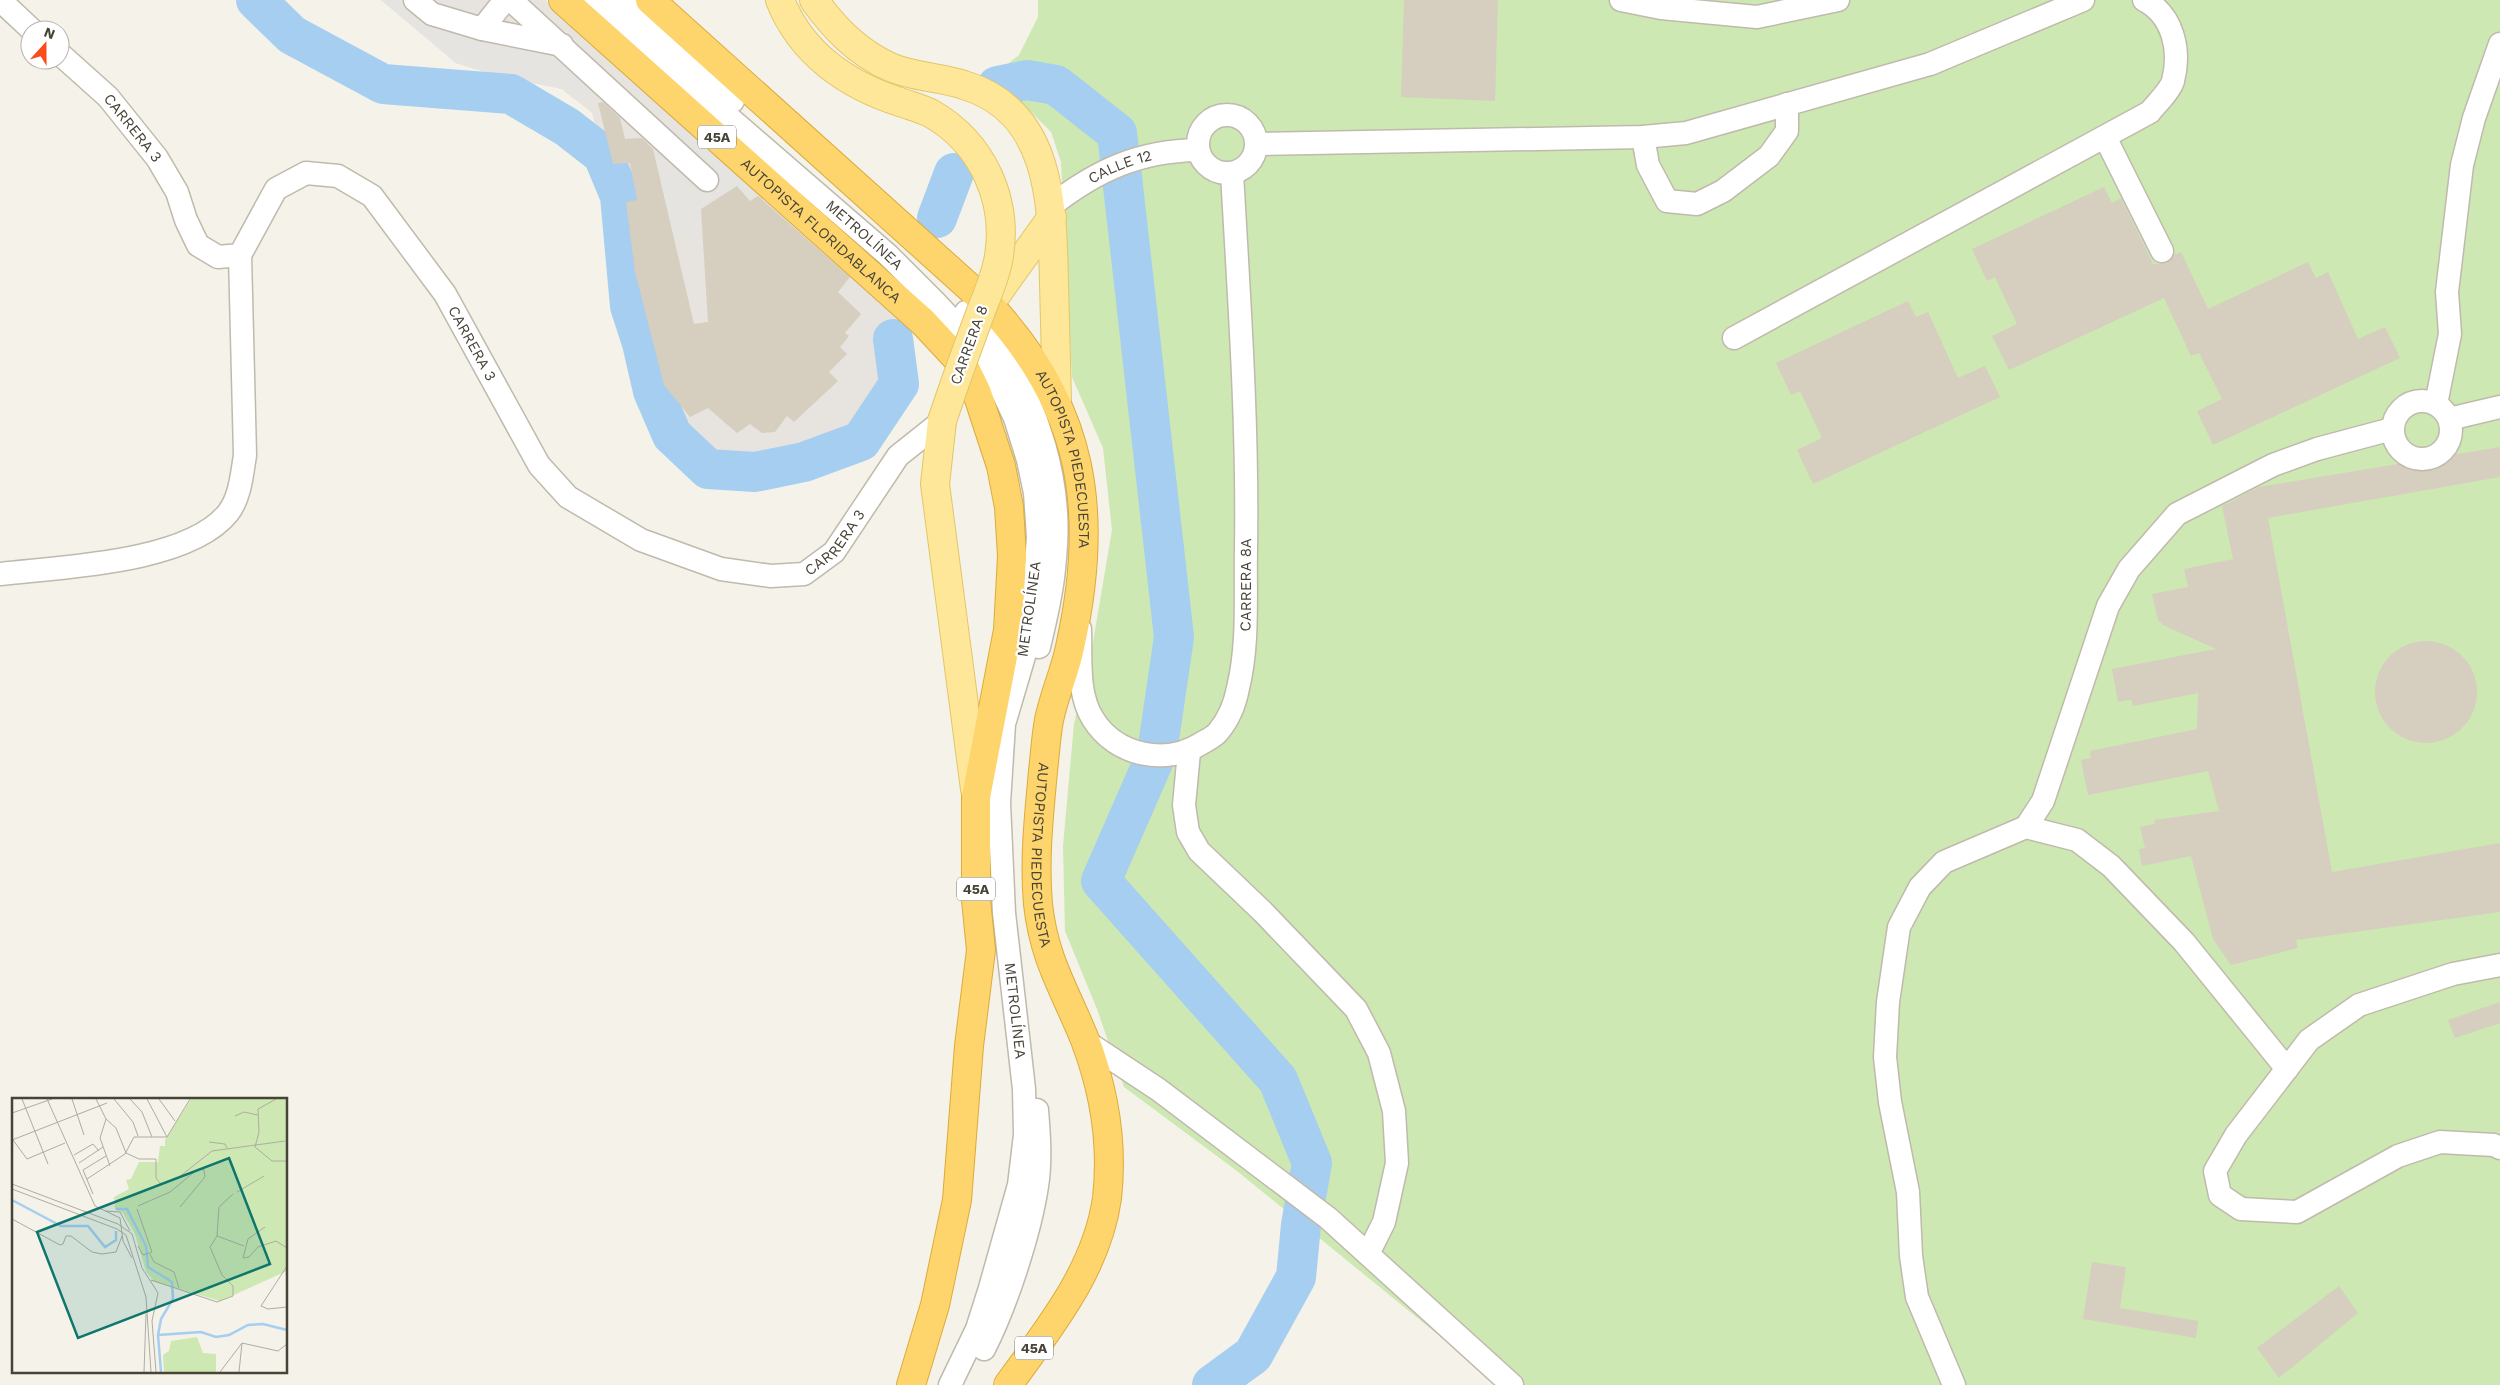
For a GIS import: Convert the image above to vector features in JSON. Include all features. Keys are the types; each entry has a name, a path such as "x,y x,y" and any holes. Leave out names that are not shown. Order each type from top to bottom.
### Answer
{"highway":[{"name":"AUTOPISTA FLORIDABLANCA","path":"563,0 889,251 940,297"},
{"name":"AUTOPISTA FLORIDABLANCA","path":"650,0 889,251 940,297"},
{"name":"AUTOPISTA PIEDECUESTA","path":"940,297 989,304 1023,344 1057,401 1072,442 1084,499 1085,556 1070,649 1049,720 1038,818 1036,867 1041,924 1048,955 1060,987 1085,1041 1103,1102 1107,1126 1109,1176 1102,1224 1095,1248 1061,1312 1008,1385"},
{"name":"45A","path":"911,1385 935,1305 957,1200 969,1046 980,950 976,900 976,797 1008,630 1012,556 1008,507 1001,466 977,393 964,366 940,297"}],"main road":[{"name":"CARRERA 8","path":"780,0 802,39 821,60 844,78 931,114 952,128 971,146 990,178 1000,207 1002,228 995,272 942,421 935,484 976,797"},
{"path":"814,0 831,25 857,48 891,67"},
{"path":"802,39 891,67 965,85 991,98 1014,116 1032,140 1044,167 1051,206 1057,401"},
{"name":"CARRERA 8","path":"989,304 1051,206"}],"street":[{"path":"0,0 21,20"},
{"path":"415,0 432,14 482,29 563,45"},
{"path":"482,29 505,0"},
{"path":"511,0 563,45 707,180"},
{"name":"METROLÍNEA","path":"594,0 889,251"},
{"name":"METROLÍNEA","path":"620,0 889,251"},
{"path":"1621,0 1661,8 1757,17 1838,0"},
{"path":"1257,144 1643,138 1686,133 1930,64 2083,0"},
{"path":"1734,338 2150,112 2172,82 2176,51 2170,25 2154,6 2144,0"},
{"path":"2500,44 2474,118 2462,165 2447,292 2450,334 2442,411 2451,429 2445,448 2427,458 2407,455 2394,440 2392,429 2397,414 2410,403 2419,400 2442,411 2500,407"},
{"name":"CARRERA 3","path":"70,63 108,97 157,158 177,192 186,220 198,245 218,257 240,255 276,189 306,174 338,176 372,196 445,294 539,465 568,497 642,540 721,569 771,576 804,574 834,552 898,456 942,421"},
{"path":"1643,138 1648,165 1667,201 1697,204 1724,191 1769,156 1787,131 1787,104"},
{"path":"1224,115 1234,115 1251,126 1257,144 1250,163 1242,170 1232,173 1215,171 1201,158 1198,150 1199,135 1207,123 1215,117 1224,115"},
{"path":"2105,137 2162,251"},
{"name":"CALLE 12","path":"1051,206 1079,184 1101,172 1143,156 1171,150 1198,150"},
{"name":"CARRERA 8A","path":"1078,605 1082,693 1092,718 1103,732 1130,751 1166,757 1188,752 1218,733 1233,710 1239,687 1245,637 1246,486 1232,173"},
{"path":"0,574 146,556 207,533 229,512 241,484 245,455 240,255"},
{"name":"METROLÍNEA","path":"940,297 979,349 994,374 1015,418 1028,460 1035,493 1038,537 1034,591 1025,653 1004,724 999,803 1000,863 1024,1089 1024,1134 1019,1185 977,1329 950,1385"},
{"name":"METROLÍNEA","path":"940,297 994,341 1019,381 1034,414 1045,450 1056,511 1056,556 1048,608 1018,728 1011,803 1014,872 1040,1143 1037,1186 1021,1250 1001,1309 991,1334 965,1385"},
{"path":"1954,1385 1917,1297 1911,1256 1908,1192 1890,1102 1885,1057 1888,1002 1899,927 1920,887 1944,862 2026,827 2043,801 2108,606 2129,569 2178,514 2273,465 2317,449 2392,429"},
{"path":"1188,752 1184,805 1188,832 1199,851 1263,912 1356,1009 1379,1053 1394,1111 1397,1163 1384,1222 1368,1254"},
{"path":"2026,827 2077,840 2111,866 2184,942 2287,1069"},
{"path":"976,900 985,905 1009,960"},
{"path":"2500,965 2453,974 2359,1005 2309,1040 2236,1135 2215,1171 2220,1195 2241,1209 2297,1212 2398,1156 2440,1142 2494,1145 2500,1148"},
{"path":"1085,1041 1159,1090 1328,1218 1512,1385"}],"shaded area":[{"path":"381,0 545,0 900,318 893,339 899,384 861,441 804,462 755,472 708,469 672,435 653,391 642,343 630,306 620,196 604,158 592,113 562,89 498,76 456,63"},
{"path":"381,0 405,0 424,19 557,57 588,88 574,99 562,89 498,76 456,63"},
{"path":"685,126 779,210 773,210 758,196 750,201 737,186 702,228 694,229 695,234 674,237 655,156"}],"green space":[{"path":"1038,0 2500,0 2500,1385 1500,1385 1237,1171 1124,1087 1097,1009 1065,931 1063,846 1074,724 1092,648 1112,530 1103,448 1072,377 1061,162 1051,132 1025,106 989,79 1019,55 1038,17"}],"building":[{"path":"1404,0 1498,0 1495,101 1401,97"},
{"path":"603,102 620,118 625,139 642,138 653,149 694,324 708,322 701,209 737,186 750,201 758,196 850,277 838,292 861,314 845,333 849,336 840,347 847,354 829,372 838,381 794,422 787,416 775,432 762,433 750,424 737,433 708,408 690,417 664,385 635,272 626,202 637,200 630,163 613,164 598,103"},
{"path":"2104,187 2112,203 2121,198 2153,264 2167,263 2174,255 2181,252 2208,309 2308,262 2316,278 2328,272 2358,339 2385,327 2400,358 2213,445 2197,411 2222,399 2199,353 2191,356 2164,298 2009,370 1992,336 2017,324 1995,277 1987,281 1972,249"},
{"path":"1908,301 1916,317 1928,312 1958,378 1985,366 2000,397 1813,484 1797,450 1822,438 1800,391 1791,395 1776,363"},
{"path":"2500,447 2500,477 2268,518 2332,872 2500,843 2500,912 2296,940 2298,948 2231,965 2213,939 2191,856 2142,866 2139,849 2145,848 2140,827 2155,824 2154,820 2219,811 2208,771 2088,795 2081,760 2091,758 2090,751 2197,729 2198,693 2133,706 2131,700 2118,702 2112,669 2216,649 2163,625 2158,620 2152,594 2188,587 2184,569 2233,559 2222,506 2259,487"},
{"path":"2426,641 2446,645 2462,656 2473,672 2477,692 2473,712 2462,728 2446,739 2426,743 2406,739 2390,728 2379,712 2375,692 2379,672 2390,656 2406,645"},
{"path":"2500,1002 2500,1023 2455,1038 2448,1020"},
{"path":"2092,1262 2126,1267 2120,1308 2198,1321 2196,1338 2083,1319"},
{"path":"2339,1286 2358,1313 2279,1378 2257,1348"}],"waterway":[{"path":"256,0 292,35 383,84 511,94 567,127 603,155 620,196 630,306 642,343 653,391 672,435 708,469 755,472 804,462 861,441 899,384 893,339"},
{"path":"997,86 1027,80 1056,85 1117,133 1174,637 1157,753 1101,881 1278,1080 1312,1163 1301,1225 1296,1277 1253,1355 1212,1385"},
{"path":"937,218 954,173"}]}
